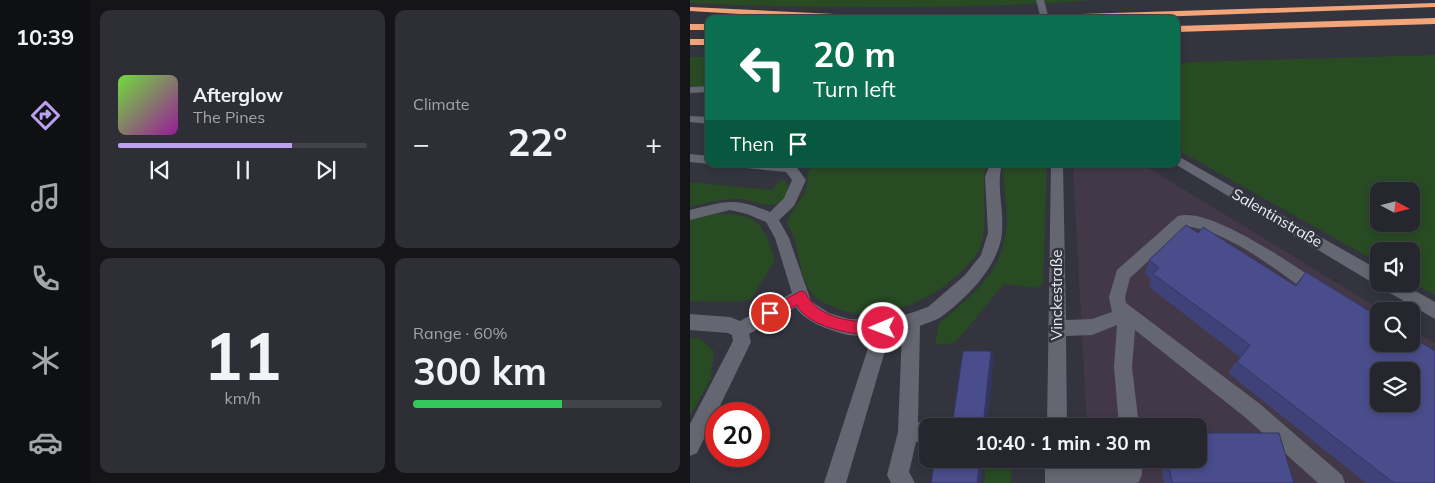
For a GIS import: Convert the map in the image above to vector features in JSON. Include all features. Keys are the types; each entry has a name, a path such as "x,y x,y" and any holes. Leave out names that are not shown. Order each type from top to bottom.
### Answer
{"highway":[{"path":"1126,15 1435,6"},
{"path":"690,9 802,15"},
{"path":"1180,29 1435,21"},
{"path":"690,27 705,26"},
{"path":"690,42 705,42"}],"street":[{"path":"1040,0 1044,15"},
{"path":"690,90 705,89"},
{"path":"690,119 705,121"},
{"path":"690,158 705,160"},
{"name":"Salentinstraße","path":"1180,161 1370,273"},
{"path":"771,218 779,214 793,198 800,180 795,167"},
{"path":"690,215 730,205 750,209 771,218 782,238 804,306 824,319 849,327 883,328 911,321 934,312 971,280 988,257 996,233 992,177 995,167"},
{"name":"Vinckestraße","path":"1057,167 1057,418"},
{"path":"1330,298 1236,239 1211,226 1192,220 1183,220 1124,274 1116,297 1118,307 1253,411 1334,483"},
{"path":"1403,292 1435,311"},
{"path":"740,330 801,296"},
{"path":"1057,328 1092,328 1127,314"},
{"path":"1127,314 1123,367 1129,418"},
{"path":"904,483 898,474 918,432 911,321"},
{"path":"690,322 730,325 740,330"},
{"path":"835,483 883,328"},
{"path":"690,446 742,342 740,330"},
{"path":"1056,472 1131,474 1131,468"}],"shaded area":[{"path":"1073,167 1147,167 1370,303 1370,352 1420,352 1420,334 1435,343 1435,483 1091,483 1090,468 1207,468 1207,418 1087,418"}],"green space":[{"path":"690,0 1094,0 978,6 826,7 690,3"},
{"path":"1435,55 1435,295 1420,287 1420,242 1370,242 1370,258 1180,151 1180,64 1190,62"},
{"path":"690,57 705,57 705,86 690,86"},
{"path":"811,167 986,167 985,217 980,247 971,262 959,274 946,285 915,303 880,313 863,314 845,311 829,305 816,298 807,285 795,241 787,223 793,210 804,195 807,173"},
{"path":"1004,167 1047,167 1043,283 1037,288 1004,284 955,343 935,345 939,323 973,294 990,274 997,262 1007,227"},
{"path":"784,179 787,193 776,204 768,205 734,199 690,207 690,182 773,190 779,181"},
{"path":"715,214 729,214 749,218 762,228 766,236 775,260 751,299 736,302 690,301 690,219"},
{"path":"690,338 699,338 714,351 711,378 690,416"},
{"path":"985,468 1012,468 1011,483 984,483"}],"building":[{"path":"1186,225 1198,233 1203,227 1296,286 1306,272 1370,311 1370,352 1420,352 1420,342 1435,351 1435,483 1394,483 1237,362 1250,345 1153,274 1159,268 1149,260"},
{"path":"963,351 991,351 984,418 953,418"},
{"path":"1207,433 1279,433 1294,483 1172,483 1170,468 1207,468"},
{"path":"934,468 979,468 977,483 931,483"}],"route":[{"path":"770,313 801,296 804,306 824,319 849,327 883,328"}]}
